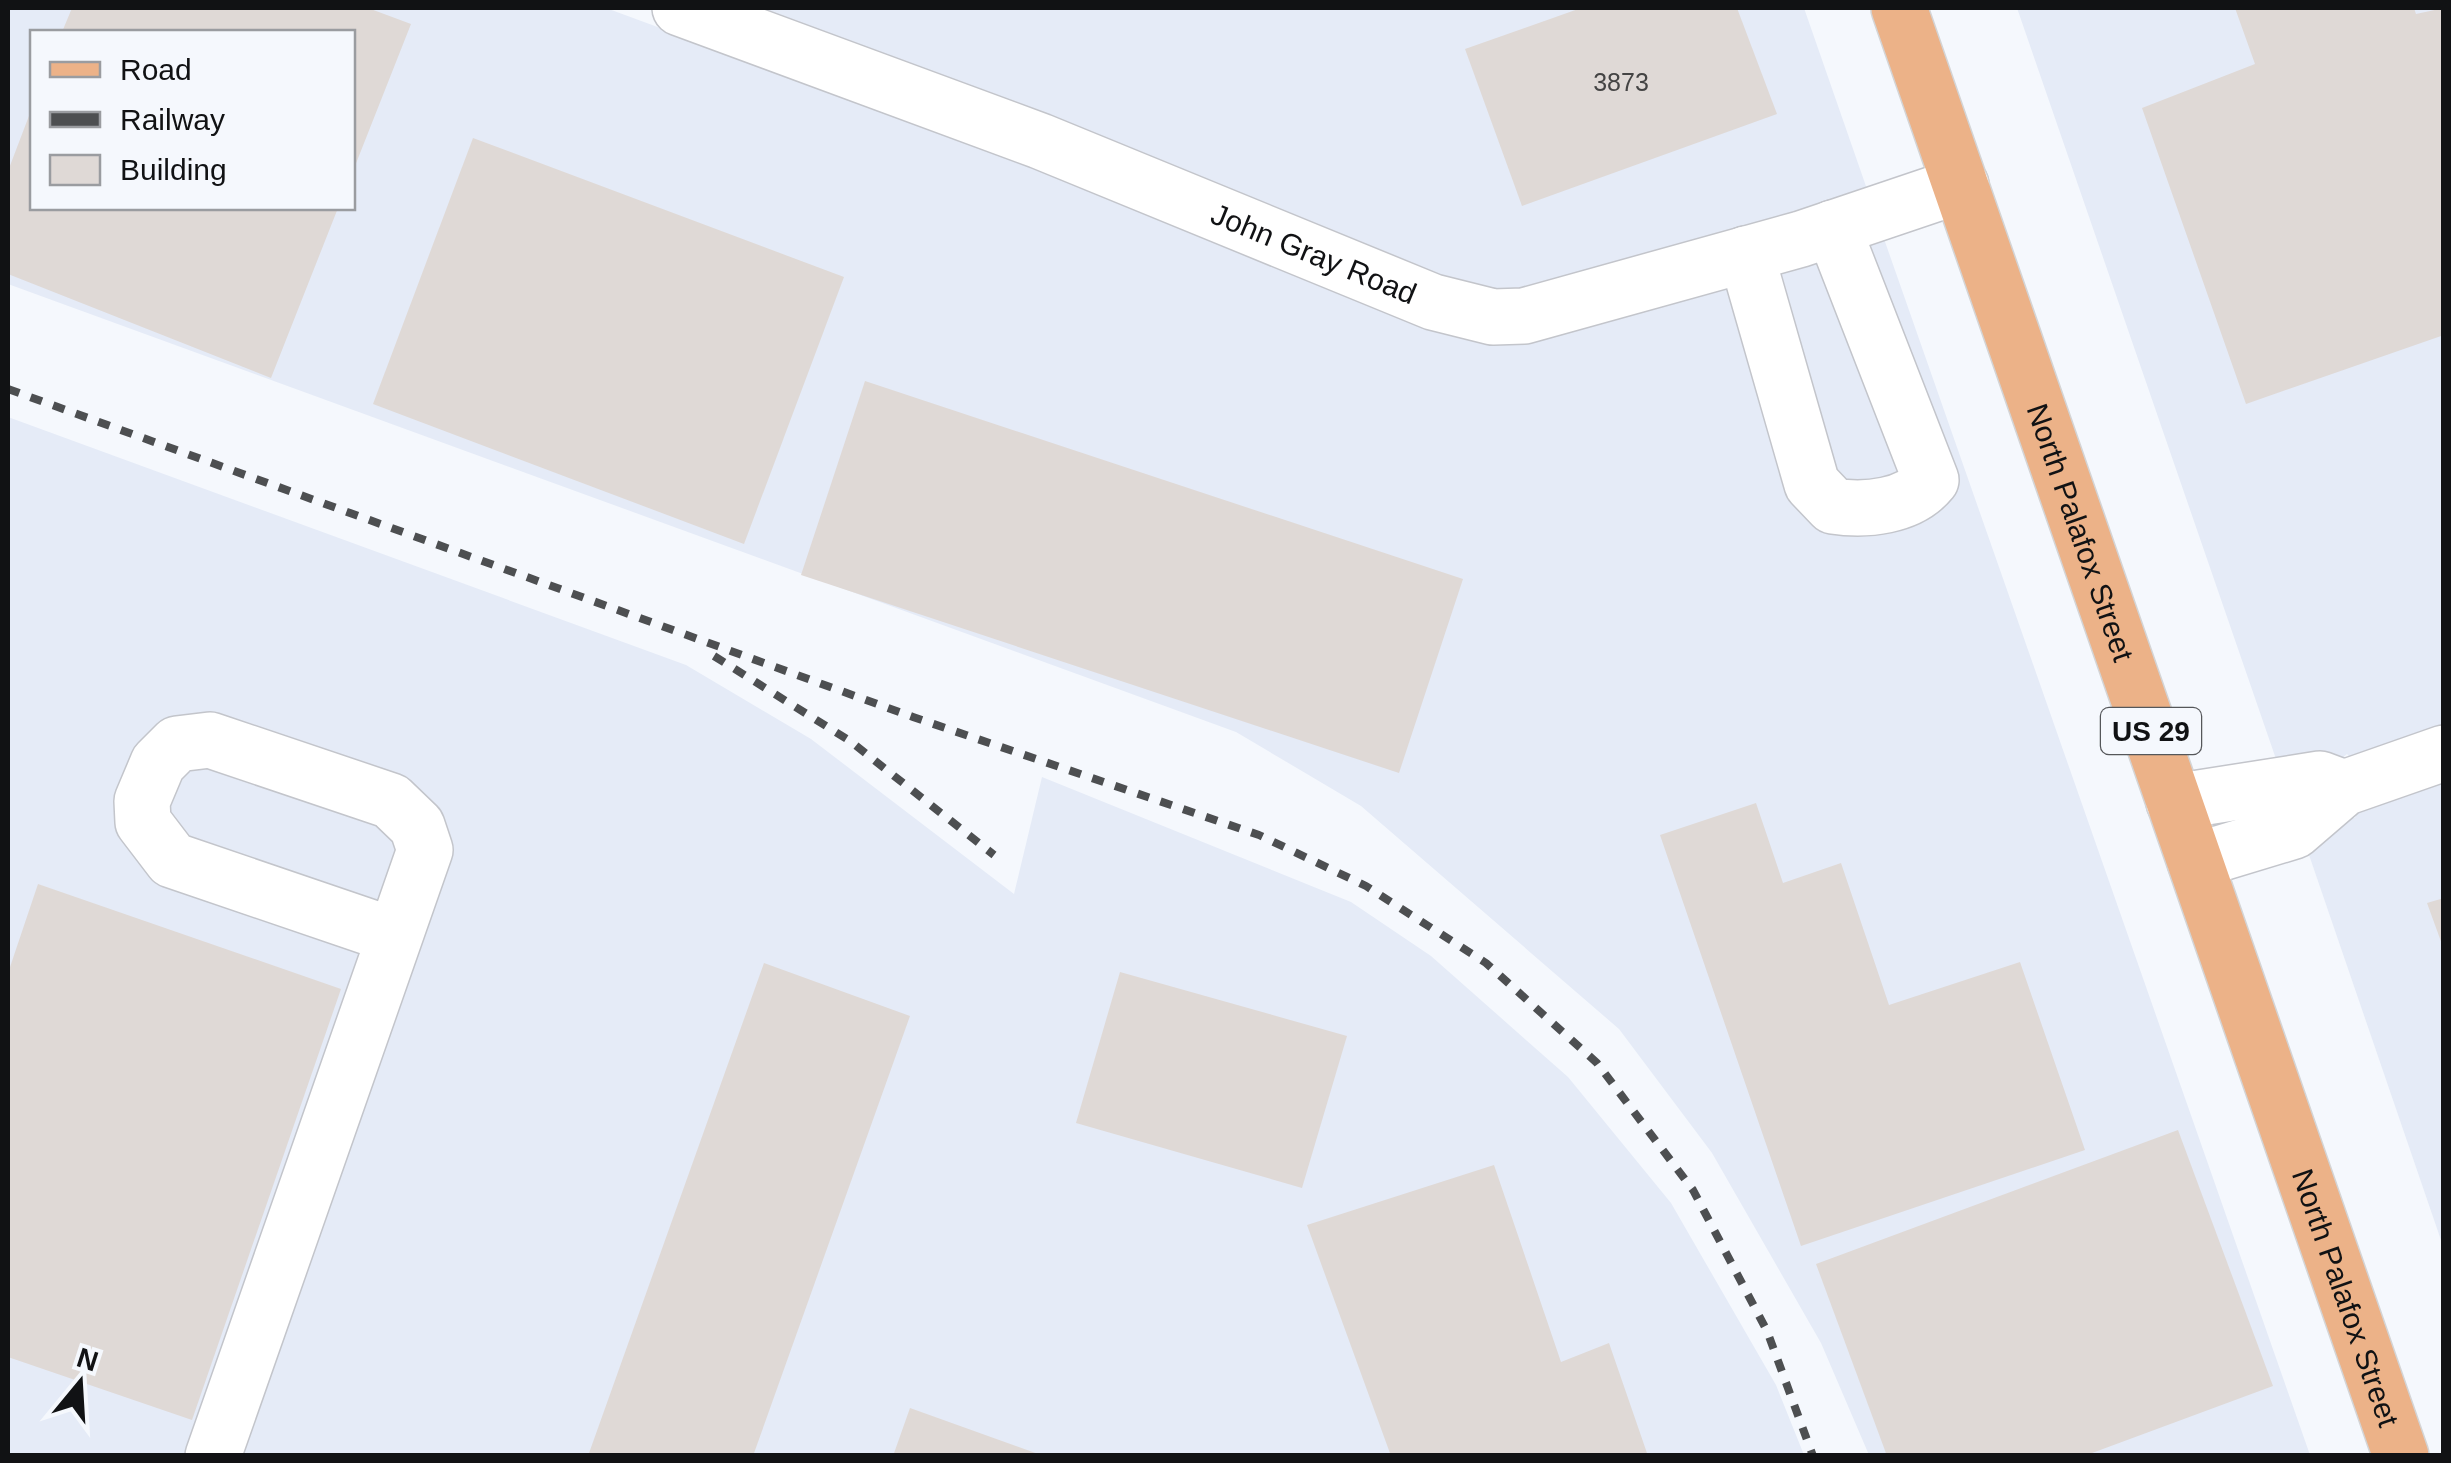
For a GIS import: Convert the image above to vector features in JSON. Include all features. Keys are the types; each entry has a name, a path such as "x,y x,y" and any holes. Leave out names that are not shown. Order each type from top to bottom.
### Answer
{"main road":[{"name":"North Palafox Street","path":"1899,8 2401,1456"}],"street":[{"name":"John Gray Road","path":"680,8 1040,142 1433,302 1492,317 1524,316 1746,254 1961,185"},
{"path":"1746,254 1812,484 1833,506 1859,510 1918,496 1930,480 1833,228"},
{"path":"213,1456 395,936 425,850 417,826 391,801 210,740 178,744 158,762 142,800 143,822 172,860 395,936"},
{"path":"2195,861 2294,831 2344,788 2444,753"},
{"path":"2174,802 2320,779 2344,788"}],"shaded area":[{"path":"8,8 606,8 1032,165 1443,333 1883,236 2310,1455 1869,1455 1821,1343 1712,1153 1619,1029 1361,806 1236,732 8,284"},
{"path":"754,8 1804,8 1868,192 1523,292 1497,293 1440,279"},
{"path":"2017,8 2443,8 2443,728 2352,760 2347,754 2340,760 2276,759"},
{"path":"8,417 686,665 811,739 1014,894 1042,777 1351,902 1431,956 1568,1077 1671,1203 1776,1385 1804,1455 8,1455"},
{"path":"2443,778 2443,1246 2307,849 2347,816 2355,818 2359,807"}],"building":[{"path":"72,8 368,8 411,24 355,166 355,30 63,30"},
{"path":"1581,8 1737,8 1777,114 1522,206 1465,49"},
{"path":"2235,8 2414,8 2416,14 2444,8 2444,335 2246,404 2142,108 2255,64"},
{"path":"30,113 30,210 337,210 271,378 8,274 8,171"},
{"path":"473,138 844,277 744,544 373,404"},
{"path":"865,381 1463,579 1399,773 801,575"},
{"path":"1756,803 1783,883 1841,863 1889,1005 2020,962 2085,1150 1801,1246 1660,835"},
{"path":"38,884 341,989 192,1420 8,1357 8,973"},
{"path":"2444,898 2444,947 2443,947 2427,903"},
{"path":"764,963 910,1016 753,1456 588,1456"},
{"path":"1120,972 1347,1036 1302,1188 1076,1123"},
{"path":"2178,1130 2273,1386 2084,1456 1887,1456 1816,1264"},
{"path":"1494,1165 1561,1362 1609,1343 1648,1456 1391,1456 1307,1225"},
{"path":"910,1408 1041,1455 1041,1456 893,1456"}],"railway":[{"path":"8,389 913,717 1259,835 1366,886 1486,963 1597,1063 1693,1190 1767,1331 1813,1456"},
{"path":"714,656 850,741 994,855"}]}
